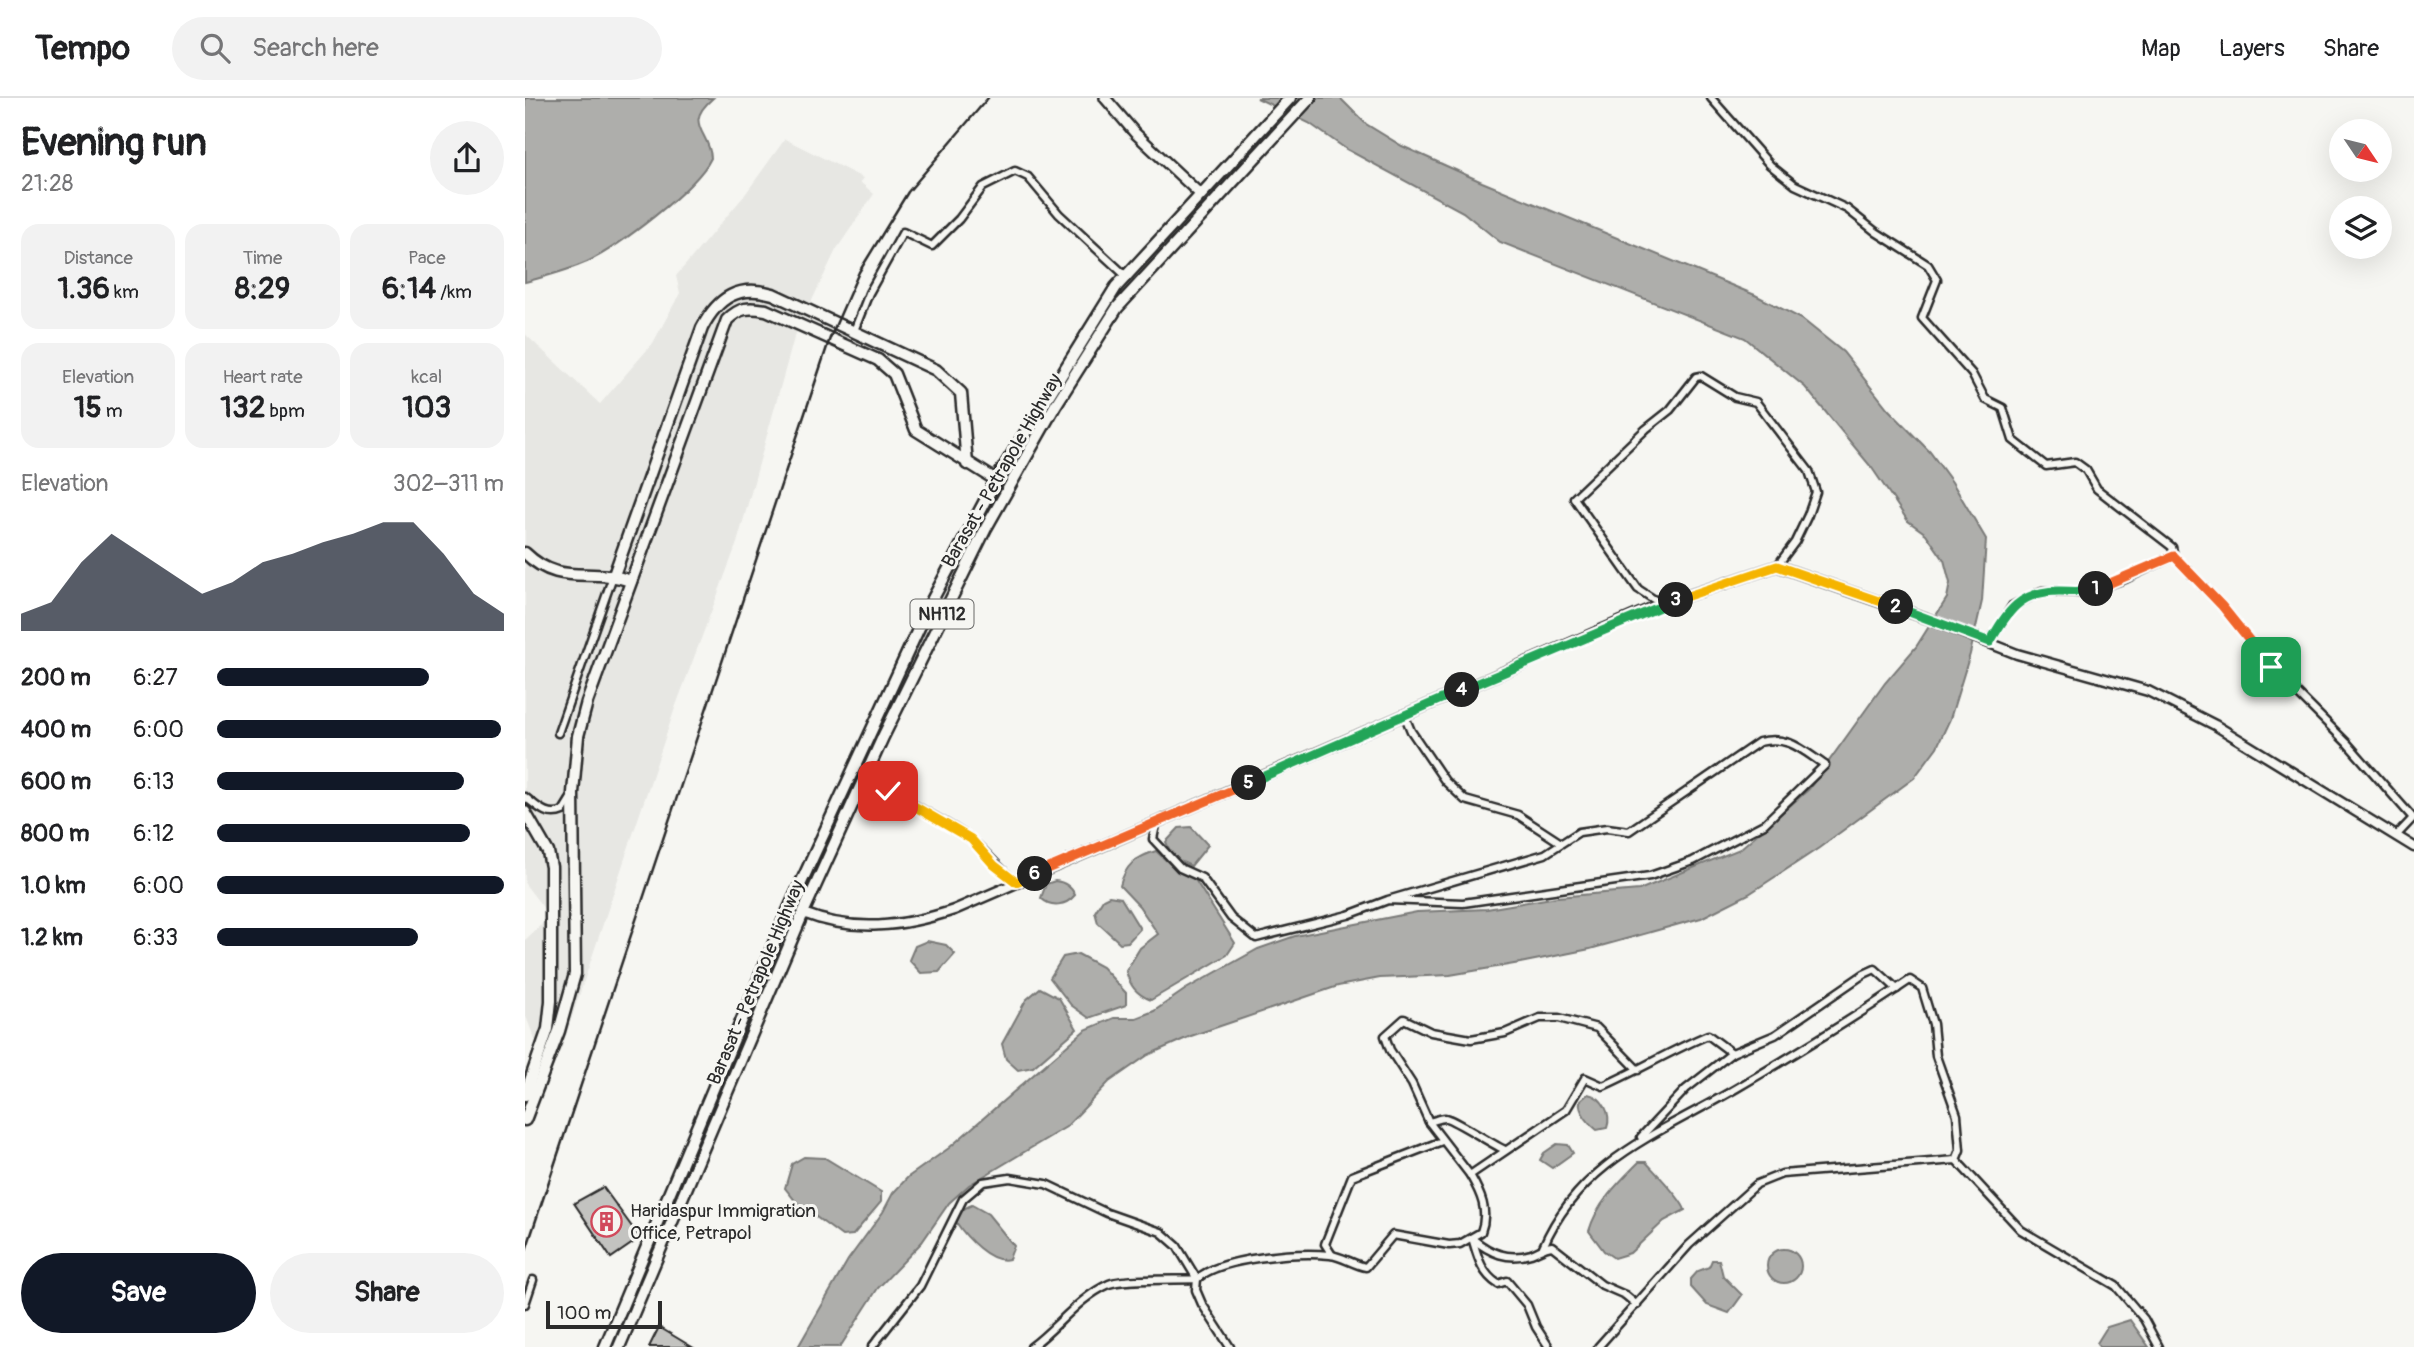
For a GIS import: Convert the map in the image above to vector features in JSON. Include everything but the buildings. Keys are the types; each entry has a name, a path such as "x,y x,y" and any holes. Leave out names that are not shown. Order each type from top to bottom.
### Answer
{"highway":[{"name":"Barasat - Petrapole Highway","path":"605,1347 787,912 929,606 996,480 1116,287 1290,98"},
{"name":"Barasat - Petrapole Highway","path":"619,1347 803,913 986,528 1055,406 1117,308 1310,98"},
{"path":"614,575 702,328 720,301 745,289 758,289 936,370 961,393 967,464"},
{"path":"525,1120 559,1031 575,974 573,793 578,736 586,702 721,331 736,311 749,307 766,310 878,360 894,374 916,429 996,480"},
{"path":"525,553 536,564 558,575 614,575 631,581"},
{"path":"525,811 548,852 551,920 548,1029 525,1095"}],"main road":[{"path":"1105,98 1135,133 1201,195"}],"street":[{"path":"1711,98 1770,166 1795,185 1847,209 1876,232 1928,265 1937,280 1922,318 1972,374 1985,399 2003,408 2013,440 2046,466 2075,462 2086,470 2097,489 2172,547 2174,556 2222,606 2271,667 2347,743 2413,818 2396,836"},
{"path":"854,331 869,293 903,232 932,246 959,219 983,187 1015,171 1028,177 1065,220 1126,276"},
{"path":"803,913 841,925 888,927 943,913 1156,825 1661,604 1777,566 1795,542 1816,492 1809,471 1755,402 1735,397 1702,376 1696,377 1670,410 1646,429 1574,498 1638,589 1661,604"},
{"path":"1988,642 2012,606 2042,591 2083,593 2125,579 2174,556"},
{"path":"1777,566 1926,618 2017,654 2148,691 2215,725 2414,847"},
{"path":"558,733 614,575"},
{"path":"569,696 586,702"},
{"path":"1404,715 1411,731 1445,780 1465,800 1518,815 1561,843"},
{"path":"1156,825 1153,839 1161,851 1180,868 1199,875 1231,918 1256,938 1349,915 1388,900 1545,854 1579,832 1607,828 1629,831 1759,742 1777,738 1802,749 1825,765 1764,824 1693,861 1650,876 1475,902 1388,900"},
{"path":"867,774 888,791 971,839 994,865 1016,882"},
{"path":"525,797 544,811 554,814 567,807 573,793"},
{"path":"1543,1247 1555,1220 1573,1198 1638,1141 1686,1089 1732,1053 1775,1035 1875,969 1897,989"},
{"path":"1638,1141 1731,1091 1910,980 1922,988 1933,1024 1936,1056 1957,1115 1960,1150 1956,1160"},
{"path":"1031,1347 1054,1330 1074,1308 1110,1283 1197,1279 1225,1264 1332,1255 1366,1268 1393,1236 1449,1245 1473,1239 1481,1232 1486,1219 1483,1203 1470,1175 1429,1122 1412,1084 1390,1050 1385,1036 1404,1020 1431,1032 1471,1039 1506,1033 1540,1018 1559,1018 1597,1028 1638,1070"},
{"path":"1470,1175 1566,1110 1585,1078 1604,1086 1708,1035 1732,1053"},
{"path":"1429,1122 1444,1118 1451,1120 1471,1134 1505,1150"},
{"path":"1332,1255 1325,1244 1352,1176 1442,1141"},
{"path":"1598,1347 1689,1245 1758,1184 1782,1174 1956,1160"},
{"path":"1956,1160 2021,1230 2116,1286 2144,1318 2159,1347"},
{"path":"872,1347 920,1286 963,1199 983,1182 1010,1178 1046,1184 1087,1201 1107,1213 1161,1232 1177,1246 1197,1279 1196,1290 1202,1304 1230,1347"},
{"path":"1473,1239 1487,1251 1499,1256 1528,1255 1543,1247 1552,1246 1602,1284 1625,1294 1637,1305"},
{"path":"1473,1239 1479,1262 1489,1278 1498,1284 1507,1282 1517,1289 1549,1347"},
{"path":"525,1304 533,1280"}],"shaded area":[{"path":"525,98 713,98 699,115 698,122 710,149 711,158 674,200 617,244 587,262 525,282"},
{"path":"1257,98 1340,98 1366,124 1402,146 1755,295 1802,319 1843,352 1888,409 1930,452 1952,482 1986,539 1982,601 1970,654 1950,719 1937,747 1914,778 1819,848 1749,894 1701,918 1590,949 1520,963 1450,975 1380,978 1338,986 1191,1036 1148,1055 1109,1082 1066,1127 969,1185 949,1203 922,1242 878,1288 840,1347 798,1347 848,1260 883,1212 893,1193 908,1177 949,1148 1085,1030 1114,1018 1136,1018 1154,1011 1186,989 1258,949 1295,936 1417,912 1487,909 1557,897 1639,890 1740,849 1809,789 1885,683 1916,647 1947,598 1950,583 1944,560 1926,534 1908,521 1872,468 1805,387 1745,338 1500,242 1463,212 1346,149 1309,123"},
{"path":"785,139 863,178 860,182 874,194 836,250 794,338 737,543 675,708 561,1050 535,1040 525,1014 525,940 545,921 545,910 525,884 525,334 600,404 653,343 680,293 676,276 744,196"},
{"path":"1191,827 1208,845 1191,866 1173,858 1166,842 1179,828"},
{"path":"1156,851 1171,865 1194,878 1235,943 1227,955 1151,1000 1134,989 1126,971 1140,948 1158,934 1139,906 1120,886 1132,863"},
{"path":"1055,881 1067,885 1075,895 1067,902 1058,904 1045,901 1041,898 1046,884"},
{"path":"1109,896 1121,898 1140,929 1128,942 1120,943 1098,923 1095,912 1103,899"},
{"path":"927,941 946,945 955,954 939,972 921,973 909,960 915,946"},
{"path":"1078,954 1102,967 1126,993 1126,1005 1089,1018 1071,1005 1050,978 1063,957"},
{"path":"1040,988 1059,998 1077,1029 1033,1067 1018,1070 1006,1059 1002,1044 1026,1000"},
{"path":"1588,1094 1602,1102 1605,1107 1607,1128 1597,1130 1582,1113 1580,1101"},
{"path":"1557,1144 1568,1145 1573,1153 1552,1168 1540,1160 1544,1153"},
{"path":"804,1157 825,1158 881,1192 881,1202 853,1235 842,1236 797,1203 785,1188 792,1164"},
{"path":"1639,1162 1646,1162 1674,1193 1685,1210 1664,1221 1630,1253 1614,1258 1604,1251 1589,1231 1603,1202"},
{"path":"972,1205 988,1214 1014,1246 1009,1259 987,1253 972,1242 956,1222 962,1211"},
{"path":"1784,1249 1796,1254 1801,1266 1796,1278 1784,1283 1772,1278 1767,1266 1772,1254"},
{"path":"1712,1260 1719,1260 1723,1276 1742,1295 1729,1313 1707,1305 1691,1287 1691,1279 1698,1271 1709,1267"},
{"path":"2130,1320 2149,1347 2099,1347 2097,1343 2107,1327"}],"railway":[{"path":"525,1253 830,338 859,272 908,192 988,98"}],"place":[{"name":"Haridaspur Immigration Office, Petrapol","path":"607,1221"}],"route":[{"path":"888,791 971,839 994,865 1016,882 1156,825 1342,741 1654,607 1777,566 1990,642 2012,606 2042,591 2083,593 2125,579 2174,556 2222,606 2271,667"}]}
